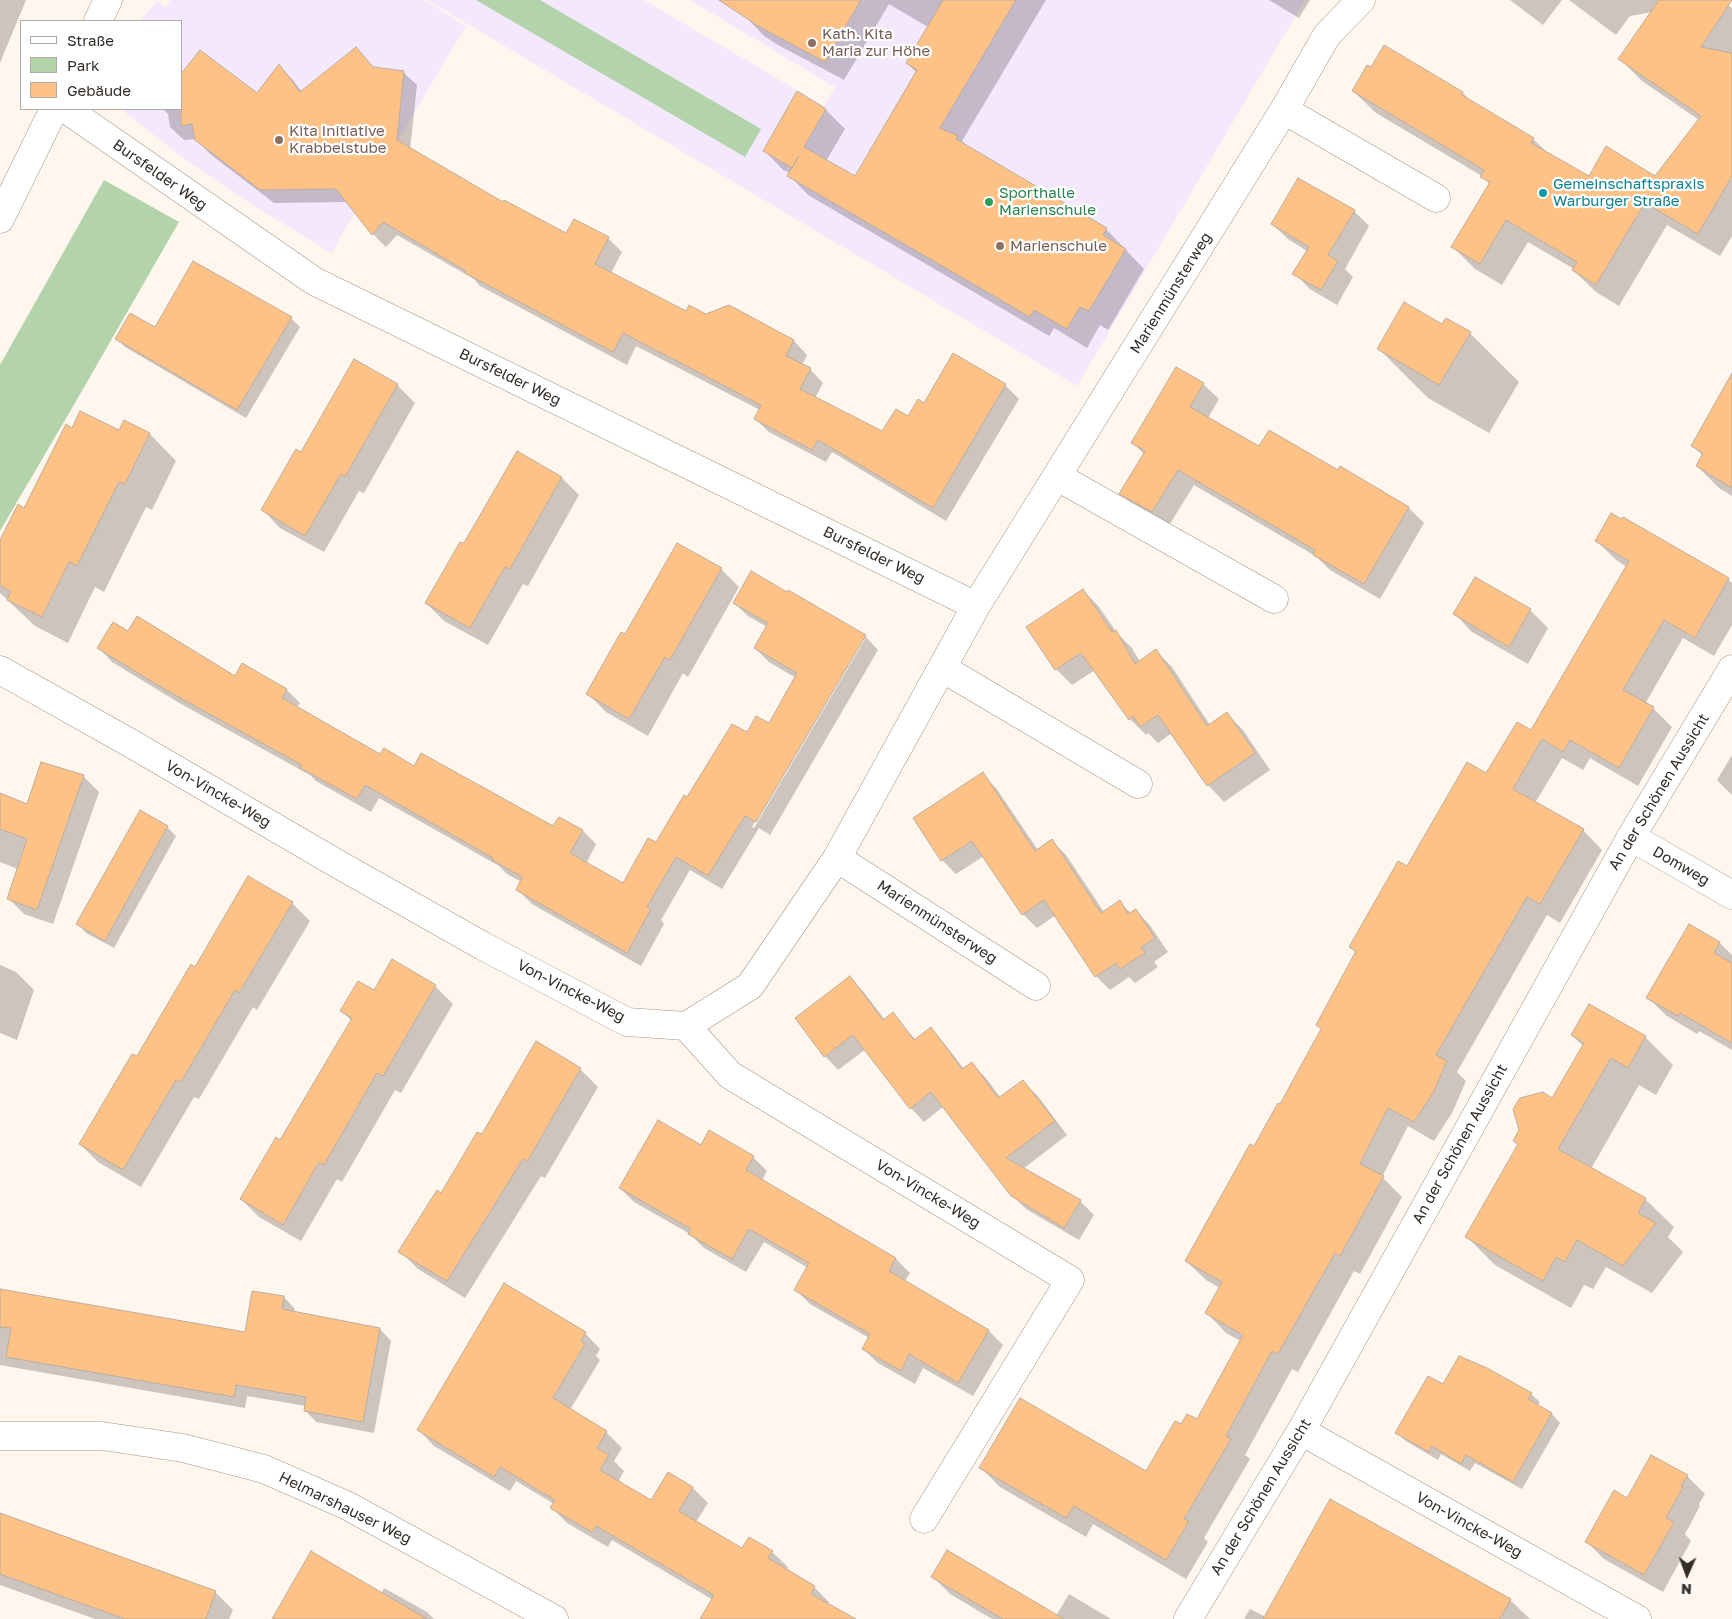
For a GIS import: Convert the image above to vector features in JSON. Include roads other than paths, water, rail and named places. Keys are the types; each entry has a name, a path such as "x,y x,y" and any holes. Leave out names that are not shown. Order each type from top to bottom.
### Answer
{"street":[{"path":"98,20 108,0"},
{"name":"Marienmünsterweg","path":"686,1026 750,986 837,858 976,606 1284,110 1327,34 1361,0"},
{"path":"0,219 54,110"},
{"name":"Bursfelder Weg","path":"67,110 314,280 976,606"},
{"path":"1284,110 1436,198"},
{"path":"1058,476 1274,599"},
{"path":"942,668 1138,784"},
{"name":"An der Schönen Aussicht","path":"1188,1619 1302,1431 1631,837 1732,669"},
{"name":"Von-Vincke-Weg","path":"0,670 483,946 627,1022 686,1026 730,1075 1070,1280 924,1519"},
{"name":"Domweg","path":"1631,837 1732,895"},
{"name":"Marienmünsterweg","path":"837,858 1036,986"},
{"name":"Von-Vincke-Weg","path":"1302,1431 1637,1619"},
{"name":"Helmarshauser Weg","path":"0,1436 102,1436 184,1448 264,1469 348,1506 554,1619"}],"place":[{"name":"Kath. Kita Maria zur Höhe","path":"812,43"},
{"name":"Kita Initiative Krabbelstube","path":"279,140"},
{"name":"Gemeinschaftspraxis Warburger Straße","path":"1543,193"},
{"name":"Sporthalle Marienschule","path":"989,202"},
{"name":"Marienschule","path":"1000,246"}]}
